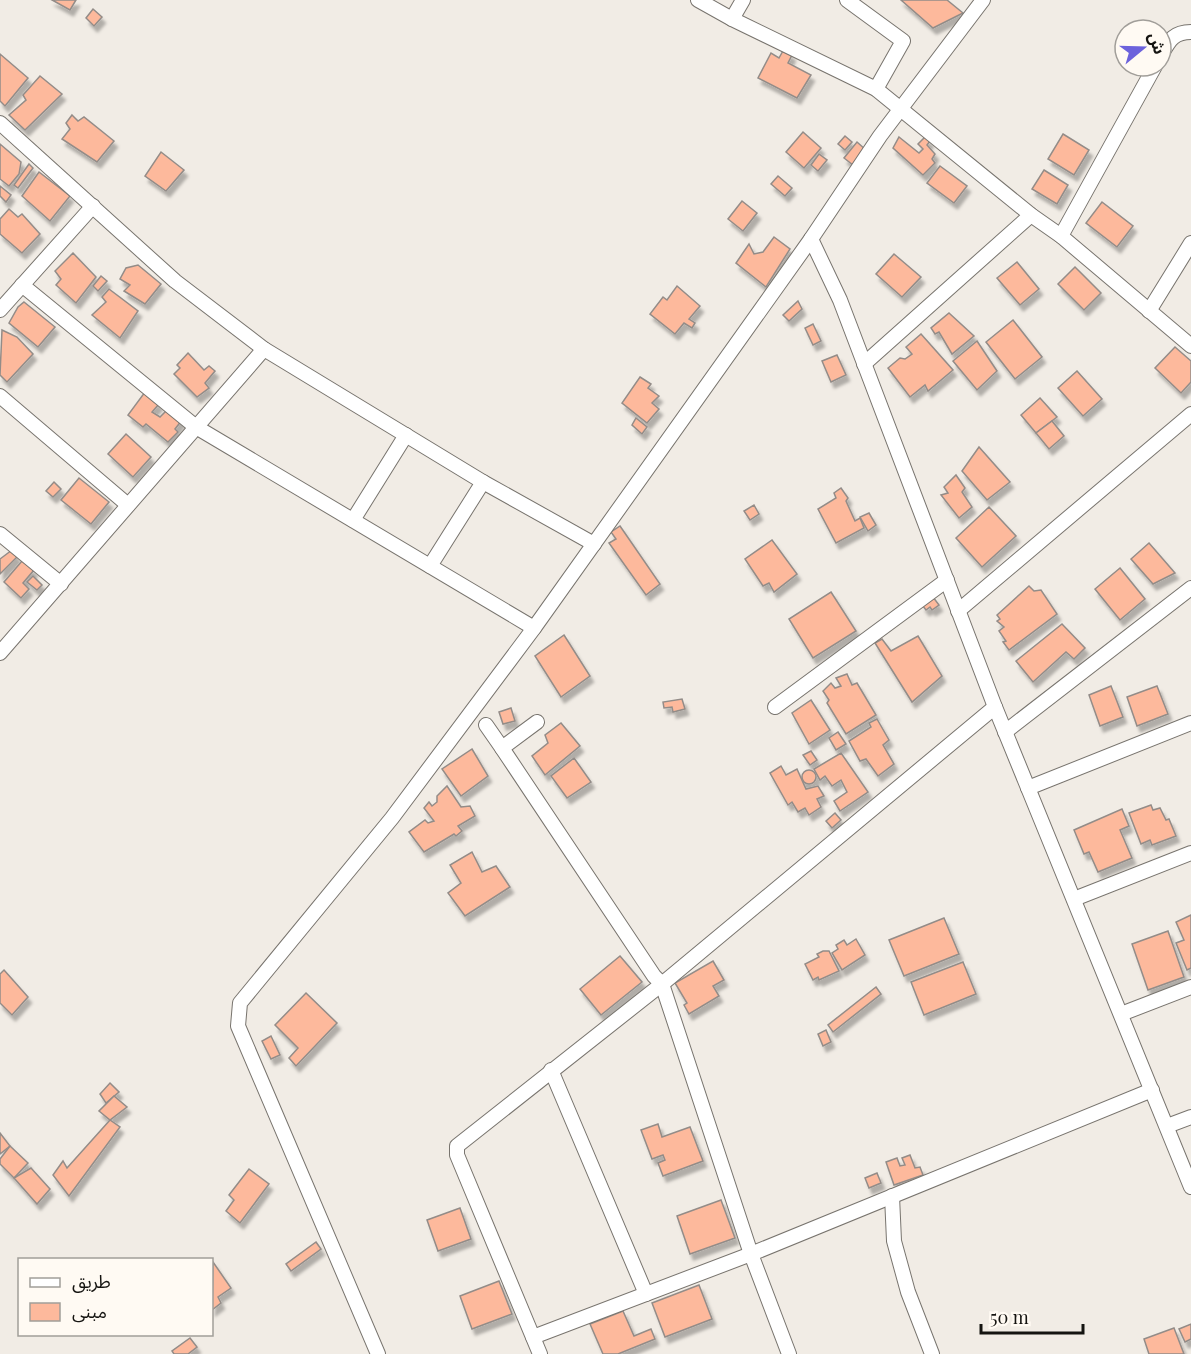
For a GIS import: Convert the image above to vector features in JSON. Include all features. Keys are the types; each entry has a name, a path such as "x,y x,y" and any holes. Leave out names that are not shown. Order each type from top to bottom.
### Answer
{"street":[{"path":"698,0 876,89 903,108 1031,215 1060,236 1191,346"},
{"path":"732,19 743,0"},
{"path":"847,0 903,41 876,89"},
{"path":"378,1354 238,1026 240,1003 392,818 534,628 811,239 880,136 983,0"},
{"path":"1173,37 1181,32 1191,32"},
{"path":"1060,236 1148,78"},
{"path":"0,123 175,281 264,349 483,482 594,544"},
{"path":"0,310 93,206"},
{"path":"864,364 1031,215"},
{"path":"811,239 840,300 995,707 1191,1187"},
{"path":"1149,311 1191,243"},
{"path":"22,285 196,427 534,628"},
{"path":"0,653 264,349"},
{"path":"0,396 128,505"},
{"path":"958,611 1191,414"},
{"path":"353,520 406,435"},
{"path":"430,566 483,482"},
{"path":"0,534 61,584"},
{"path":"775,707 947,580"},
{"path":"1005,732 1191,588"},
{"path":"540,1354 457,1155 457,1146 662,984 995,707"},
{"path":"502,748 537,722"},
{"path":"1028,788 1191,723"},
{"path":"486,725 654,976 662,984 751,1254 789,1354"},
{"path":"1074,899 1191,853"},
{"path":"1121,1014 1191,987"},
{"path":"551,1070 646,1294"},
{"path":"533,1337 751,1254 1152,1090"},
{"path":"1167,1126 1191,1117"},
{"path":"892,1196 894,1241 908,1292 932,1354"}],"building":[{"path":"52,0 76,0 70,10"},
{"path":"901,0 947,0 963,13 933,28"},
{"path":"93,9 102,17 94,26 86,18"},
{"path":"784,49 792,55 788,63 811,75 797,98 758,78 771,53 779,58"},
{"path":"0,54 28,78 5,106 0,101"},
{"path":"40,76 62,94 25,130 9,115 26,100 23,95"},
{"path":"72,115 78,121 84,117 114,141 97,162 62,139 70,129 66,123"},
{"path":"803,132 821,148 804,168 786,152"},
{"path":"1063,134 1089,150 1074,175 1048,159"},
{"path":"845,136 852,142 845,150 838,144"},
{"path":"899,137 919,153 923,149 918,144 925,137 930,141 927,145 935,154 932,159 935,163 923,175 893,148"},
{"path":"857,142 866,150 853,165 844,158"},
{"path":"0,144 21,162 19,174 9,186 0,179"},
{"path":"161,152 184,170 166,191 145,176"},
{"path":"819,154 827,160 818,171 811,165"},
{"path":"29,164 33,168 18,188 14,185"},
{"path":"940,166 967,186 954,203 927,183"},
{"path":"1044,170 1068,185 1057,204 1032,189"},
{"path":"39,172 70,196 50,221 22,196"},
{"path":"778,176 792,188 785,196 771,184"},
{"path":"0,186 11,195 6,202 0,196"},
{"path":"742,201 757,213 743,231 728,219"},
{"path":"1102,202 1133,226 1117,247 1086,223"},
{"path":"9,209 18,217 22,214 40,234 22,253 0,234 0,219"},
{"path":"774,237 790,249 766,287 736,263 749,244 754,254 763,252"},
{"path":"73,253 96,277 76,303 56,285 61,279 55,271"},
{"path":"894,254 921,277 902,297 876,274"},
{"path":"1017,262 1039,289 1020,305 997,278"},
{"path":"138,265 161,284 145,304 124,291 130,285 120,279 126,268"},
{"path":"1075,267 1101,293 1084,310 1058,284"},
{"path":"101,276 107,281 98,291 93,286"},
{"path":"677,286 700,306 689,319 695,323 692,328 684,323 675,334 650,314 663,297 667,300"},
{"path":"109,289 138,311 120,338 92,315 106,302 102,297"},
{"path":"798,301 802,309 789,321 783,315"},
{"path":"24,302 55,327 38,347 9,323 18,307"},
{"path":"949,313 974,336 952,354 939,332 935,334 931,328"},
{"path":"1013,320 1042,357 1015,379 986,342"},
{"path":"813,324 821,341 813,345 805,328"},
{"path":"2,330 17,337 33,354 7,382 0,375"},
{"path":"921,334 953,370 928,391 925,385 910,397 888,368 900,358 905,359 912,354 906,347"},
{"path":"977,341 997,371 977,390 953,361"},
{"path":"1175,347 1191,361 1191,382 1181,393 1155,368"},
{"path":"188,353 204,370 209,366 215,371 205,383 209,388 197,397 174,374 180,368 177,365"},
{"path":"837,355 846,375 831,382 822,361"},
{"path":"1077,371 1102,399 1083,416 1058,388"},
{"path":"640,377 651,384 648,388 659,396 652,403 659,409 647,423 622,403"},
{"path":"145,392 159,404 152,412 160,417 166,411 182,420 175,429 178,432 168,442 146,424 143,427 128,415"},
{"path":"1040,398 1057,417 1036,433 1021,415"},
{"path":"636,418 647,427 642,434 632,425"},
{"path":"1052,421 1064,436 1049,449 1036,433"},
{"path":"126,434 151,457 133,477 108,454"},
{"path":"979,447 1010,482 987,500 962,471"},
{"path":"956,475 965,488 962,492 972,507 959,518 941,495 948,493 944,487"},
{"path":"79,478 109,502 91,524 61,500"},
{"path":"54,482 61,489 53,497 46,491"},
{"path":"841,488 848,498 846,501 855,521 860,518 864,528 836,543 818,509 836,498 834,493"},
{"path":"754,505 759,514 750,520 744,511"},
{"path":"989,507 1016,536 982,567 956,538"},
{"path":"869,513 876,525 868,531 860,517"},
{"path":"620,526 660,584 646,595 609,543 616,539 611,532"},
{"path":"772,540 797,574 774,592 769,583 763,586 745,559"},
{"path":"1149,543 1175,573 1153,584 1131,559"},
{"path":"12,550 17,557 0,574 0,559"},
{"path":"22,561 34,570 23,583 29,589 21,598 4,582"},
{"path":"1120,568 1145,599 1120,620 1095,589"},
{"path":"33,576 42,585 37,590 27,582"},
{"path":"1029,586 1034,591 1041,590 1057,614 1009,650 999,631 1004,627 997,621 1000,619 997,615"},
{"path":"831,592 856,631 813,658 789,619"},
{"path":"933,597 939,605 932,610 930,607 926,610 922,605"},
{"path":"1062,624 1085,648 1074,659 1066,652 1033,682 1016,661"},
{"path":"564,635 590,676 561,697 535,656"},
{"path":"918,636 942,676 912,702 875,643 882,639 891,651"},
{"path":"847,674 852,685 857,683 876,715 846,734 827,703 829,700 823,691 831,683 835,688 841,686 836,678"},
{"path":"1111,686 1123,717 1100,726 1089,695"},
{"path":"1157,686 1168,714 1137,726 1127,697"},
{"path":"682,699 685,709 673,712 672,707 664,708 663,702"},
{"path":"811,700 830,730 809,744 792,713"},
{"path":"511,708 515,721 503,724 499,712"},
{"path":"877,719 889,740 883,745 894,764 878,776 866,759 860,761 849,741 871,727 869,723"},
{"path":"561,723 580,746 545,775 532,756 548,743 545,735"},
{"path":"838,732 846,744 836,750 829,738"},
{"path":"472,749 488,776 461,796 442,769"},
{"path":"811,751 817,760 810,765 803,755"},
{"path":"841,753 868,792 840,811 834,801 847,792 841,780 832,786 825,776 820,780 814,769"},
{"path":"574,758 591,782 567,798 551,776"},
{"path":"781,766 786,775 797,769 806,789 818,786 824,796 817,799 821,807 809,815 805,808 798,812 792,802 788,805 770,773"},
{"path":"809,770 814,772 816,777 814,782 809,784 804,782 802,777 804,772"},
{"path":"447,786 461,807 470,806 475,816 458,826 462,831 456,836 454,834 424,852 409,832 425,820 428,823 434,821 424,808 429,802 432,806 437,802 437,796"},
{"path":"1151,805 1153,810 1160,808 1166,820 1169,819 1176,836 1152,845 1150,840 1141,844 1129,813"},
{"path":"1122,809 1129,826 1120,830 1132,858 1098,872 1089,852 1084,854 1074,830"},
{"path":"835,813 841,820 832,828 826,821"},
{"path":"472,852 482,872 496,866 510,887 465,916 448,893 461,883 450,865"},
{"path":"1191,915 1191,968 1187,970 1176,943 1184,940 1176,922"},
{"path":"944,918 959,954 904,976 889,940"},
{"path":"1168,931 1184,977 1148,990 1132,944"},
{"path":"856,939 865,955 842,970 832,953 838,949 836,945 844,940 847,945"},
{"path":"829,951 839,971 819,980 818,977 813,980 805,964 819,957 817,954"},
{"path":"620,956 642,982 601,1015 580,989"},
{"path":"713,961 724,980 713,986 719,996 689,1014 684,1005 687,1003 675,983"},
{"path":"963,962 976,994 924,1015 911,982"},
{"path":"4,970 28,997 12,1015 0,1003 0,974"},
{"path":"876,987 881,994 833,1032 828,1025"},
{"path":"306,993 337,1023 296,1066 289,1058 298,1048 275,1025"},
{"path":"826,1030 831,1042 823,1046 818,1034"},
{"path":"271,1036 280,1055 271,1059 262,1041"},
{"path":"110,1083 119,1092 106,1103 100,1094"},
{"path":"114,1096 127,1107 110,1120 99,1111"},
{"path":"110,1120 120,1127 69,1196 53,1175 63,1161 67,1168"},
{"path":"658,1124 662,1137 690,1127 703,1161 663,1176 658,1163 665,1160 663,1155 652,1159 641,1130"},
{"path":"0,1133 10,1146 0,1154"},
{"path":"10,1146 28,1163 14,1178 0,1164 0,1159"},
{"path":"910,1155 915,1168 920,1167 923,1175 894,1185 886,1162 897,1158 900,1166 905,1165 902,1158"},
{"path":"31,1168 50,1189 37,1204 14,1178"},
{"path":"249,1169 269,1184 240,1223 226,1211 234,1200 229,1195"},
{"path":"877,1173 881,1183 869,1188 865,1178"},
{"path":"721,1200 735,1238 690,1254 677,1216"},
{"path":"460,1208 471,1239 438,1251 427,1220"},
{"path":"316,1242 321,1249 291,1271 286,1264"},
{"path":"213,1262 231,1288 218,1297 221,1303 213,1309"},
{"path":"499,1281 512,1314 472,1329 460,1296"},
{"path":"699,1285 712,1319 665,1337 652,1303"},
{"path":"623,1311 634,1336 651,1329 655,1339 618,1354 603,1354 590,1324"},
{"path":"1191,1324 1191,1339 1185,1342 1179,1329"},
{"path":"1174,1328 1184,1354 1149,1354 1144,1339"},
{"path":"190,1338 197,1347 188,1354 174,1354 172,1351"}]}
